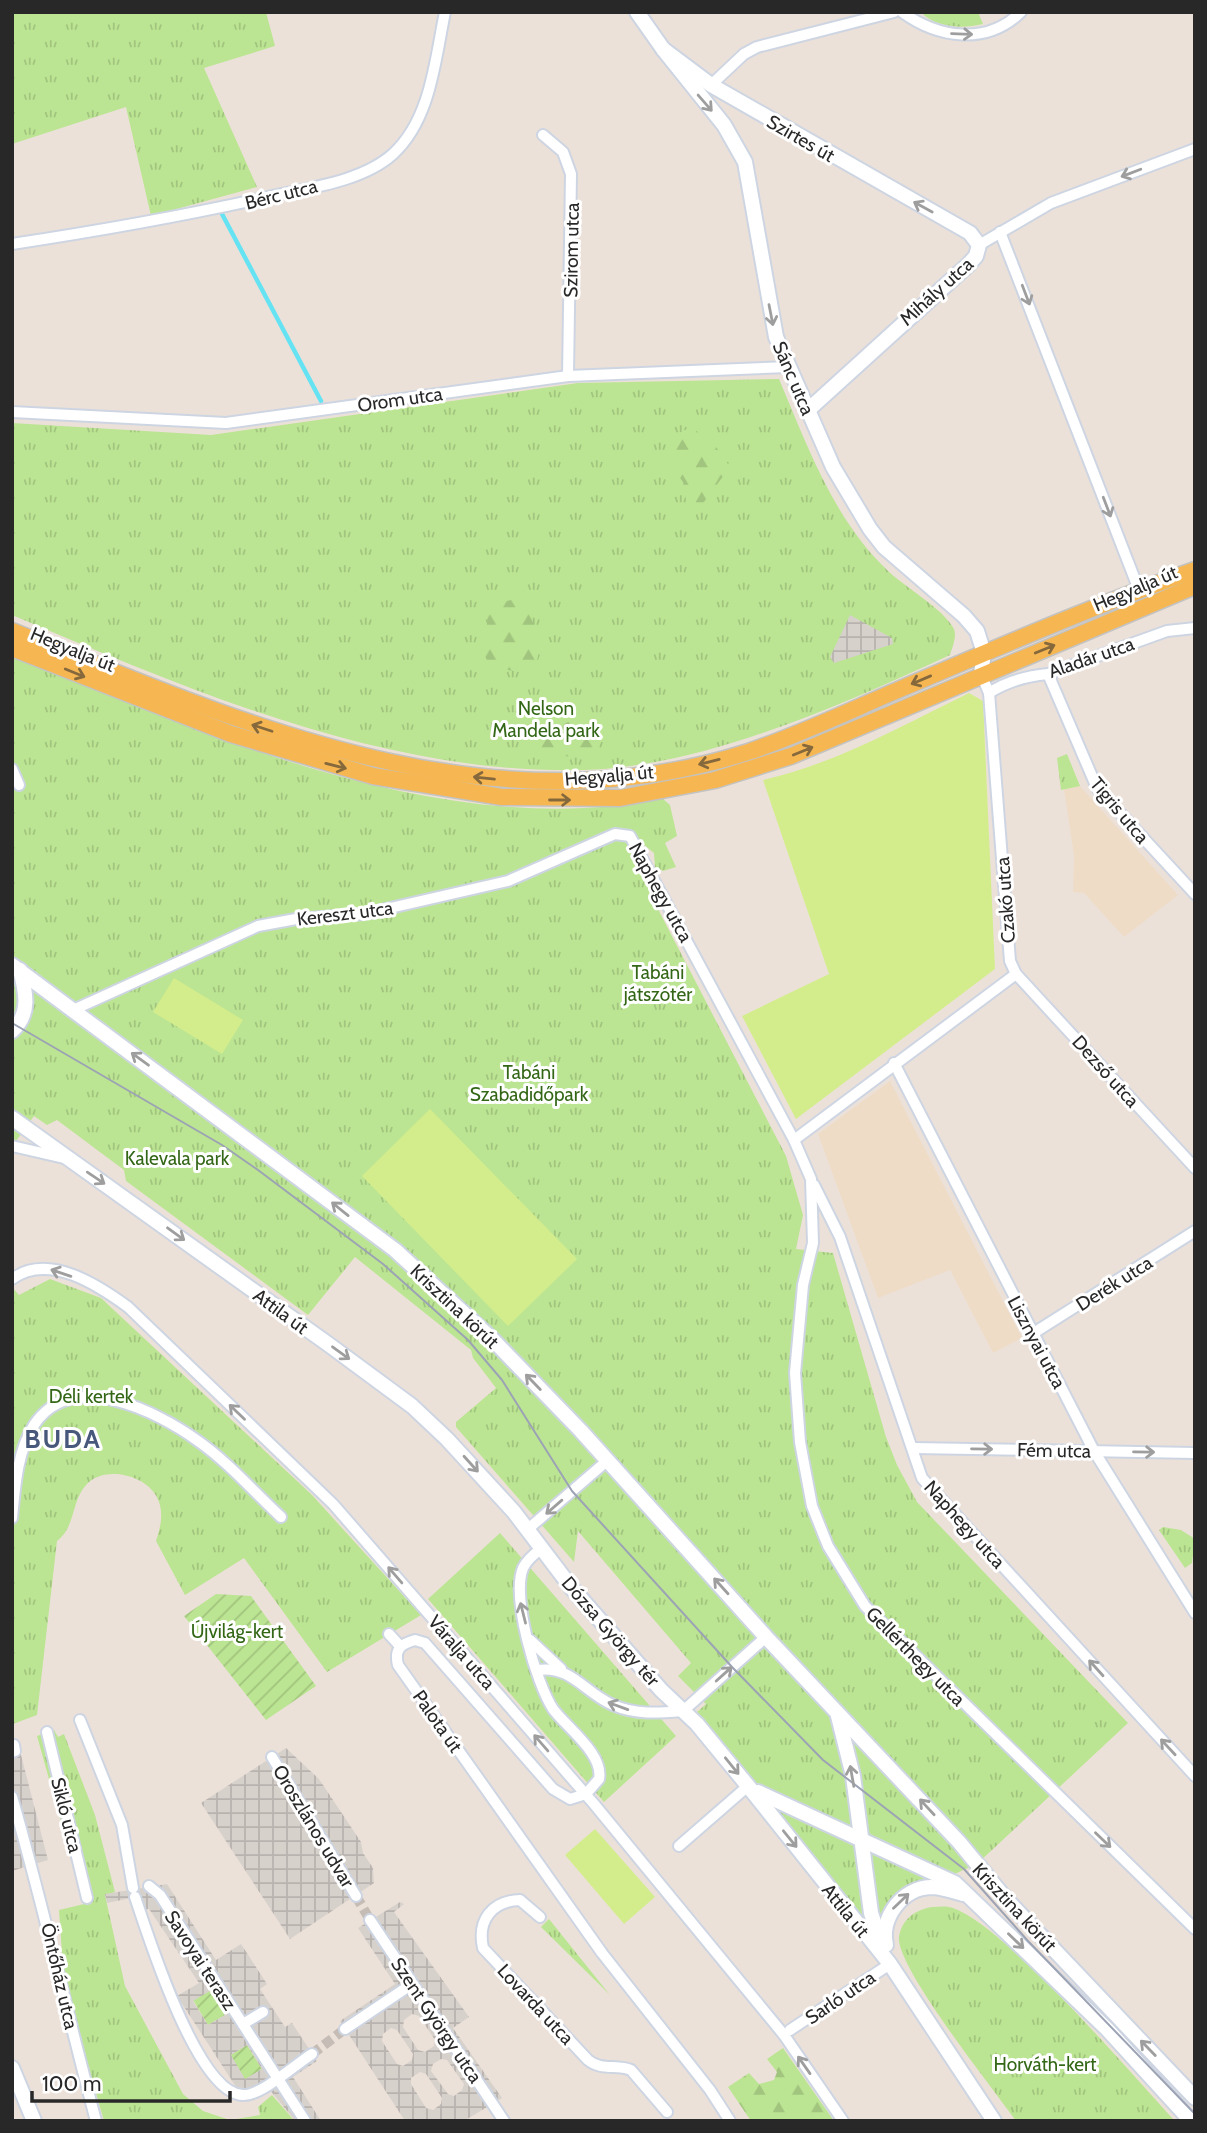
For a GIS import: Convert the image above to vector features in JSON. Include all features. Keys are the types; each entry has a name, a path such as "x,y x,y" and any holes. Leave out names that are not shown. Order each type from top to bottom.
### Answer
{"main road":[{"name":"Szirtes út","path":"637,12 663,49 711,85 970,233 979,245"},
{"name":"Sánc utca","path":"663,49 724,125 745,162 771,319 832,467 870,529 898,560 964,616 981,638 984,653"},
{"name":"Mihály utca","path":"807,411 968,265 976,256 979,245"},
{"name":"Hegyalja út","path":"12,631 216,712 313,744 467,776 548,782 621,779 748,752 984,653 1195,570"},
{"name":"Hegyalja út","path":"12,648 231,734 310,760 415,785 536,800 620,798 667,791 754,769 1195,586"},
{"path":"981,674 984,653"},
{"path":"12,1031 25,1010 26,995 16,967"},
{"name":"Krisztina körút","path":"16,967 395,1250 494,1341 608,1460 766,1637 959,1842 1005,1898 1195,2098"},
{"name":"Attila út","path":"12,1118 412,1406 447,1438 528,1529"},
{"name":"Dózsa György tér","path":"528,1529 589,1608 683,1711"},
{"name":"Attila út","path":"683,1711 748,1786 890,1964 994,2121"},
{"name":"Krisztina körút","path":"838,1714 853,1776 871,1913 890,1964"},
{"name":"Krisztina körút","path":"748,1786 777,1804 928,1868 955,1883 1107,2029 1191,2121"},
{"path":"890,1964 885,1929 892,1911 904,1897 933,1887 966,1894"},
{"path":"12,2068 34,2121"}],"street":[{"name":"Bérc utca","path":"12,244 216,210 307,188 371,168 392,155 420,117 445,12"},
{"path":"711,85 744,54 757,47 894,12"},
{"path":"902,12 937,31 968,35 994,30 1021,12"},
{"name":"Szirom utca","path":"543,135 563,152 571,174 568,376"},
{"name":"Mihály utca","path":"979,245 1040,209 1195,149"},
{"path":"1000,232 1139,590"},
{"name":"Orom utca","path":"12,412 226,424 568,376 789,367"},
{"name":"Aladár utca","path":"989,693 1030,676 1048,674 1167,631 1195,628"},
{"name":"Czakó utca","path":"981,674 989,693 1010,961 1016,974"},
{"name":"Tigris utca","path":"1048,674 1097,788 1195,894"},
{"path":"12,769 19,785"},
{"name":"Kereszt utca","path":"73,1010 258,926 296,919 364,914 508,881 623,833"},
{"name":"Naphegy utca","path":"623,833 635,841 794,1140"},
{"path":"794,1140 1016,974"},
{"name":"Dezső utca","path":"1016,974 1195,1168"},
{"name":"Lisznyai utca","path":"894,1063 1094,1451 1195,1613"},
{"name":"Gellérthegy utca","path":"794,1140 811,1179 813,1242 803,1285 796,1404 812,1506 828,1546 865,1606 1195,1929"},
{"path":"12,1146 72,1161"},
{"name":"Naphegy utca","path":"811,1179 840,1237 922,1478 1195,1776"},
{"name":"Derék utca","path":"1032,1334 1195,1231"},
{"name":"Váralja utca","path":"13,1277 36,1268 56,1270 98,1287 128,1307 333,1504 586,1794 666,1895 784,2035 844,2121"},
{"path":"12,1518 16,1476 34,1426 44,1412 55,1405 90,1397 131,1405 181,1429 201,1443 281,1517"},
{"name":"Fém utca","path":"914,1448 1195,1453"},
{"path":"528,1529 608,1460"},
{"path":"541,1549 523,1568 519,1587 529,1639 552,1707 599,1766 598,1779 586,1794"},
{"path":"389,1634 400,1646"},
{"path":"683,1711 766,1637"},
{"name":"Dózsa György tér","path":"529,1639 564,1671 598,1697 615,1706 635,1712 683,1711"},
{"name":"Palota út","path":"586,1794 570,1799 553,1790 425,1643 415,1640 400,1646 397,1651 398,1665 594,1942 710,2090 730,2121"},
{"path":"538,1670 564,1671"},
{"path":"80,1720 122,1825 172,2004 215,2074 226,2088 243,2095 257,2093 312,2054"},
{"name":"Sikló utca","path":"47,1732 87,1898"},
{"name":"Oroszlános udvar","path":"272,1757 356,1896"},
{"path":"679,1846 748,1786"},
{"name":"Öntőház utca","path":"12,1797 45,1913 60,1987 96,2121"},
{"name":"Savoyai terasz","path":"139,1889 160,1895 304,2121"},
{"name":"Lovarda utca","path":"541,1917 520,1900 507,1901 483,1920 480,1933 483,1948 588,2060 602,2067 623,2067 631,2070 667,2112"},
{"name":"Szent György utca","path":"370,1920 504,2121"},
{"name":"Sarló utca","path":"790,2030 890,1964"},
{"path":"345,2029 412,1983"},
{"name":"Savoyai terasz","path":"243,2024 263,2012"}],"shaded area":[{"path":"850,615 892,638 893,644 834,663 830,657"},
{"path":"1080,786 1178,895 1124,937 1084,893 1073,892 1074,856 1064,789"},
{"path":"890,1081 1022,1338 993,1353 950,1270 878,1298 818,1134"},
{"path":"18,1743 48,1860 12,1871 12,1745"},
{"path":"286,1748 319,1779 361,1842 363,1853 373,1868 374,1883 290,1939 201,1803"},
{"path":"167,1884 216,1960 241,1944 267,1984 260,1989 285,2027 292,2023 317,2061 293,2077 321,2121 291,2121 293,2118 264,2083 247,2092 236,2087 177,1996 199,1983 149,1909 144,1910 141,1896 107,1903 105,1894","holes":["210,1991 225,2015 208,2025 193,2001","247,2045 262,2069 245,2079 231,2055"]},
{"path":"400,1902 404,1904 394,1912 469,2017 453,2028 502,2098 464,2121 405,2121 340,2021 395,1984 358,1928","holes":["412,2014 419,2016 435,2040 434,2046 425,2052 418,2050 403,2027 404,2020","391,2028 397,2030 413,2054 412,2060 403,2066 397,2064 382,2041 383,2034","441,2059 447,2060 464,2084 462,2090 454,2096 448,2094 431,2071 433,2064","420,2072 426,2074 442,2098 441,2104 433,2110 426,2108 411,2084 411,2078"]}],"green space":[{"path":"12,12 266,12 275,46 204,68 257,187 151,216 126,107 12,144"},
{"path":"921,12 978,12 983,24 950,26 934,21"},
{"name":"Nelson Mandela park","path":"779,379 823,480 851,527 886,569 949,621 955,632 955,639 950,655 818,713 724,745 676,758 584,770 510,768 436,759 291,723 220,699 12,615 12,423 211,435 578,383"},
{"path":"691,427 714,444 730,467 698,510 692,511 687,506 683,482 672,467 677,434"},
{"path":"517,593 534,626 524,639 535,643 539,651 535,670 524,672 496,666 487,660 481,638 490,631 486,614 492,612 491,605 511,600"},
{"path":"12,657 249,748 330,774 413,794 496,806 580,808 663,799 670,805 677,836 665,843 676,867 663,871 655,867 654,853 629,833 625,840 786,1156 803,1215 796,1249 833,1253 886,1437 897,1465 917,1502 1128,1723 978,1863 938,1882 884,1918 864,1921 697,1712 706,1704 678,1676 691,1663 578,1531 574,1562 456,1427 456,1422 496,1388 473,1358 471,1350 355,1257 308,1315 126,1181 124,1170 57,1120 47,1125 34,1116 16,1141 12,1141"},
{"path":"969,693 983,701 995,969 796,1119 742,1016 829,974 763,780 842,754"},
{"path":"577,718 598,725 605,735 594,755 555,757 537,748 536,737"},
{"path":"1067,754 1080,786 1061,790 1057,758"},
{"path":"174,978 243,1020 222,1054 153,1012"},
{"path":"430,1109 577,1259 508,1326 362,1176"},
{"name":"Déli kertek","path":"50,1279 101,1298 312,1495 421,1615 327,1672 244,1558 185,1595 156,1541 161,1512 155,1494 141,1481 132,1477 103,1475 94,1478 82,1490 71,1521 57,1541 37,1715 13,1724 12,1287 19,1295"},
{"path":"1163,1527 1181,1530 1195,1539 1192,1563 1185,1568 1159,1530"},
{"path":"500,1533 676,1736 604,1802 428,1599"},
{"name":"Újvilág-kert","path":"216,1594 251,1596 316,1686 266,1720 184,1616"},
{"path":"54,1730 58,1737 64,1734 95,1815 115,1892 105,1895 125,1986 183,2094 203,2111 230,2120 260,2115 258,2107 272,2095 293,2119 291,2121 104,2121 64,1982 59,1910 84,1904 37,1736"},
{"path":"595,1829 655,1897 624,1924 565,1855"},
{"name":"Horváth-kert","path":"932,1907 949,1907 971,1918 1000,1939 1099,2037 1175,2121 1016,2121 929,2000 902,1952 899,1937 903,1925 915,1913"},
{"path":"549,1919 610,1995 541,1927"},
{"path":"210,1990 225,2015 208,2025 193,2000"},
{"path":"247,2045 262,2069 245,2080 230,2055"},
{"path":"783,2048 834,2121 751,2121 728,2087 749,2073 759,2084 774,2080 777,2072 767,2059"}],"waterway":[{"path":"222,214 321,401"}],"tunnel":[{"path":"356,1896 370,1920"},
{"path":"312,2054 345,2029"}],"tram line":[{"path":"12,1023 222,1145 258,1170 383,1264 468,1340 502,1380 572,1491 732,1667 823,1760 964,1869 1028,1941 1195,2114"}],"district":[{"name":"BUDA","path":"63,1439"}],"park label":[{"name":"Tabáni játszótér","path":"658,983"},
{"name":"Tabáni Szabadidőpark","path":"529,1083"},
{"name":"Kalevala park","path":"177,1158"}]}
